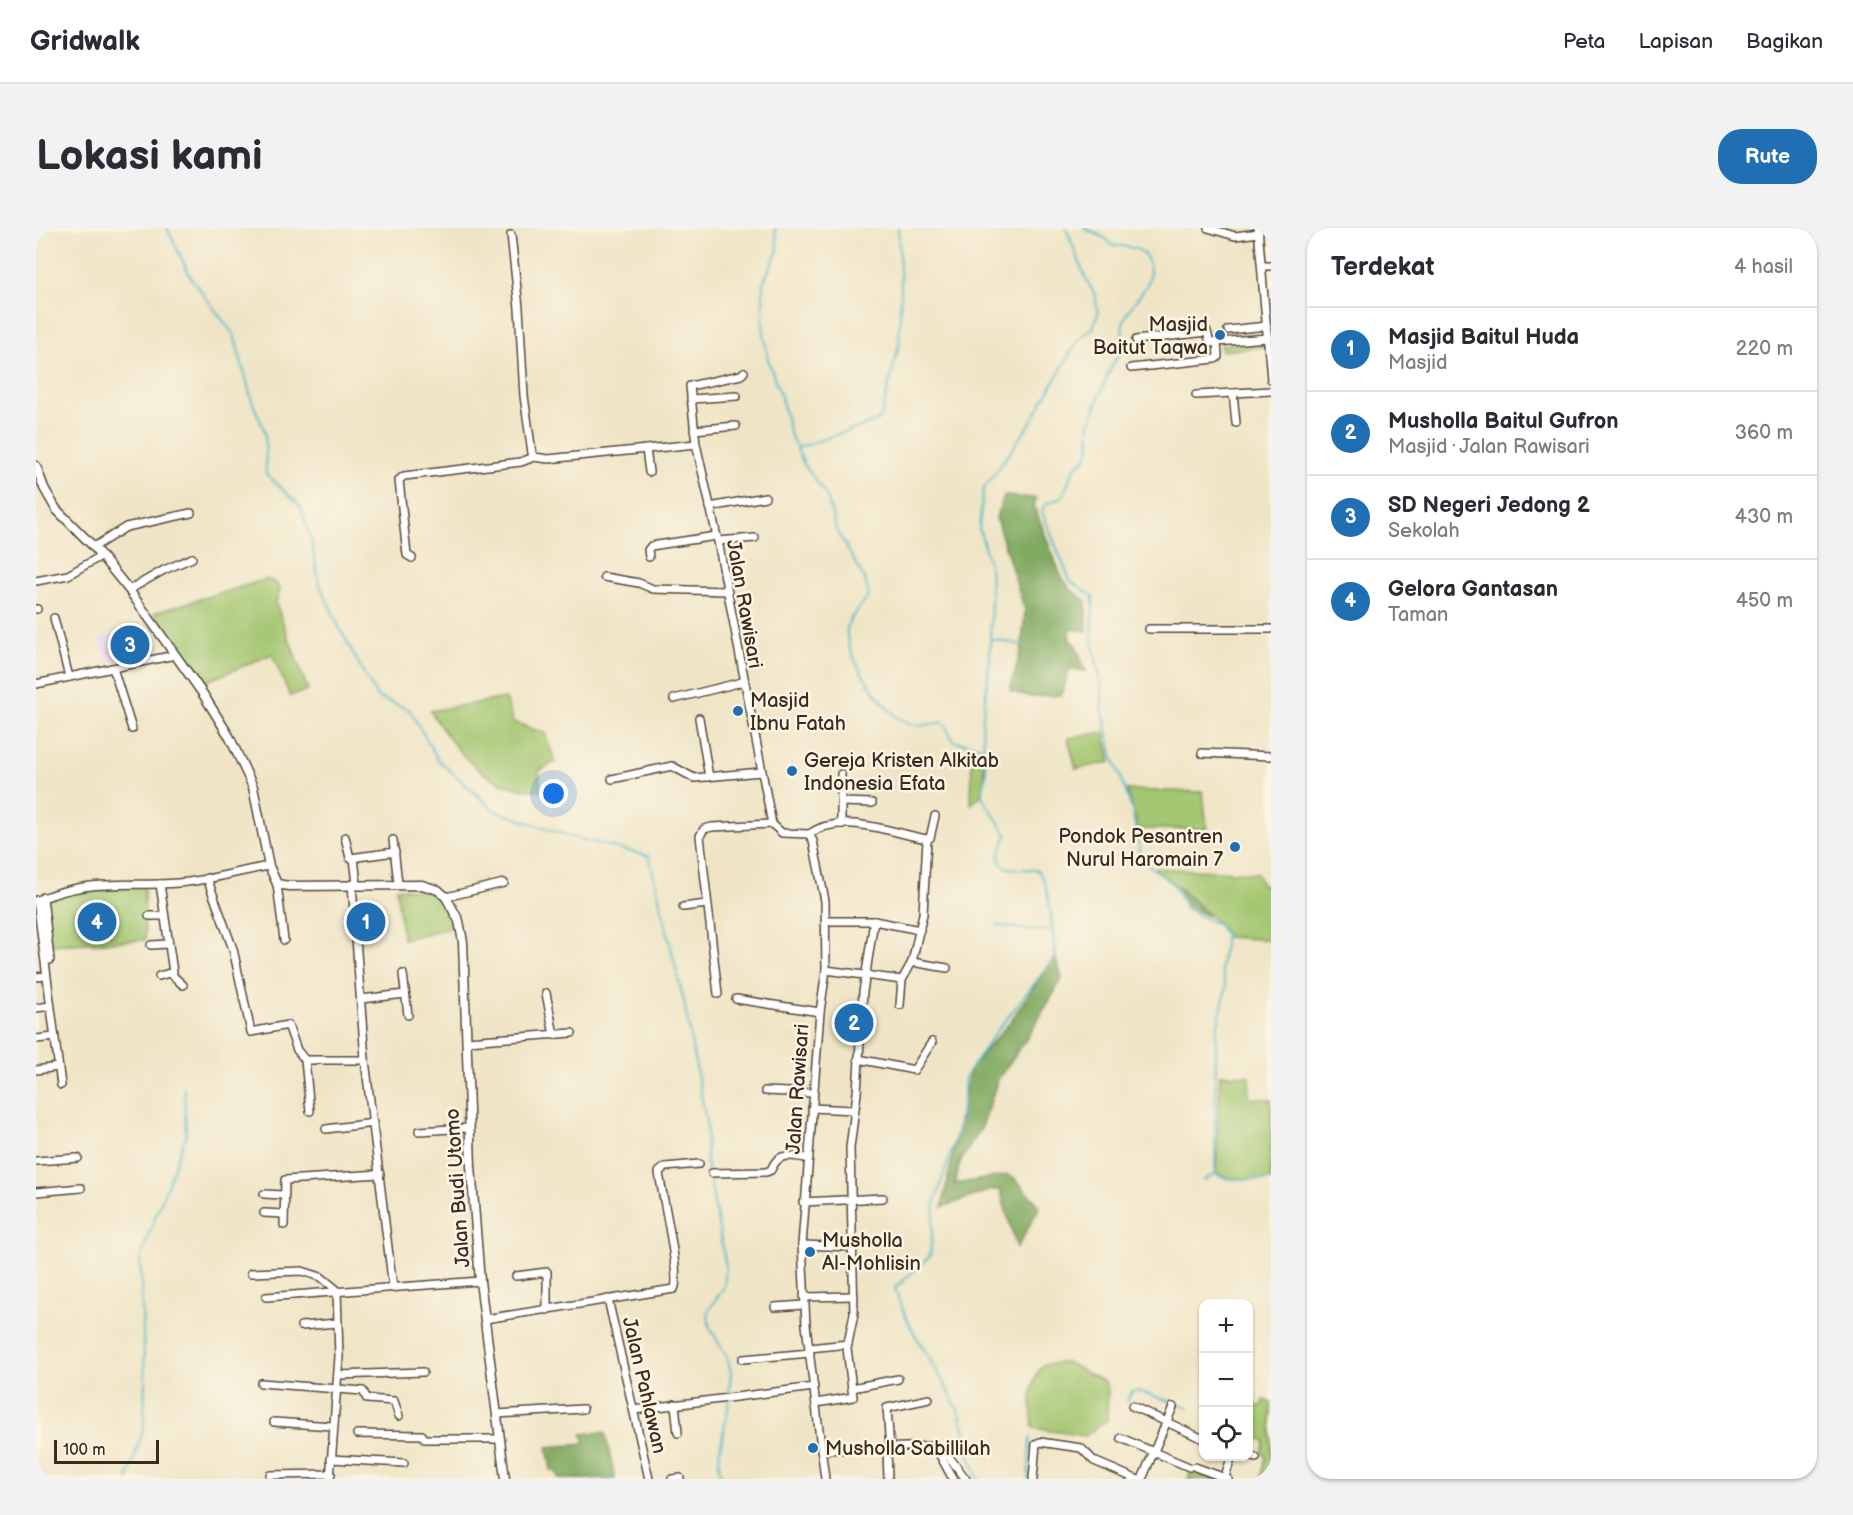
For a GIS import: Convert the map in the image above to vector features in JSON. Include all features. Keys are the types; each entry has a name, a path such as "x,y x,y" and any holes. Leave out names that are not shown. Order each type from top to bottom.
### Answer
{"street":[{"path":"1209,228 1235,236 1258,231 1271,379"},
{"path":"511,235 519,308 527,429 534,457"},
{"path":"1262,266 1271,266"},
{"path":"1228,330 1267,326"},
{"path":"1136,340 1207,332 1210,343 1269,336"},
{"path":"1131,368 1217,358 1216,342"},
{"path":"737,396 691,399 690,386 736,376 744,372"},
{"path":"1196,395 1271,391"},
{"path":"1233,393 1236,423"},
{"name":"Jalan Rawisari","path":"691,399 696,444 717,538 742,682 772,824"},
{"path":"694,430 736,426"},
{"path":"412,558 407,555 399,480 404,476 521,462 534,457 548,459 696,444"},
{"path":"646,449 649,472"},
{"path":"37,470 56,509 94,547 129,590 229,736 248,773 257,802 269,866 277,884 284,940"},
{"path":"710,507 765,497"},
{"path":"94,547 126,527 191,513"},
{"path":"649,557 648,550 651,546 717,538 755,538"},
{"path":"36,581 68,575 101,556"},
{"path":"129,590 164,570 192,558"},
{"path":"604,577 639,583 653,590 726,591"},
{"path":"54,618 69,676"},
{"path":"1149,630 1271,629"},
{"path":"36,684 175,655"},
{"path":"113,668 132,729"},
{"path":"674,699 742,682"},
{"path":"699,718 709,777"},
{"path":"1202,753 1271,756"},
{"path":"612,779 672,766 678,766 690,777 761,772"},
{"path":"841,774 841,824"},
{"path":"841,802 872,803"},
{"path":"900,1005 902,980 912,962 920,930 927,839 930,838 935,816"},
{"path":"718,994 707,904 702,832 712,827 772,824 782,833 809,834 841,824 865,826 927,839"},
{"name":"Jalan Rawisari","path":"809,834 820,868 826,921 826,970 820,1012 809,1158 803,1202 802,1245 804,1301 825,1479"},
{"path":"345,837 350,858 394,852"},
{"path":"393,840 398,883"},
{"path":"354,858 365,1060 393,1288"},
{"path":"39,899 60,891 94,885 160,884 269,866"},
{"path":"207,878 233,949 250,1031 253,1033 289,1026 297,1050 305,1060 310,1111"},
{"path":"277,884 289,886 398,883 432,887 446,897 504,883"},
{"path":"160,884 167,944 173,970 171,974"},
{"name":"Jalan Budi Utomo","path":"446,897 455,912 463,942 468,1128 480,1281 505,1479"},
{"path":"39,899 39,944 46,976 61,1085"},
{"path":"39,899 50,960"},
{"path":"683,907 707,904"},
{"path":"149,916 164,916"},
{"path":"826,921 874,921 920,930"},
{"path":"816,1403 853,1397 848,1344 854,1314 850,1148 866,974 874,921"},
{"path":"151,945 167,944"},
{"path":"912,962 947,968"},
{"path":"826,970 902,980"},
{"path":"159,976 171,974"},
{"path":"171,974 183,985"},
{"path":"403,974 408,1015"},
{"path":"36,977 46,976"},
{"path":"546,993 554,1035"},
{"path":"361,999 405,994"},
{"path":"736,999 820,1012"},
{"path":"36,1008 50,1006"},
{"path":"467,1041 573,1033"},
{"path":"36,1039 54,1037"},
{"path":"858,1059 914,1070 932,1041"},
{"path":"305,1060 365,1060"},
{"path":"36,1070 58,1067"},
{"path":"765,1091 813,1093"},
{"path":"812,1108 854,1110"},
{"path":"327,1129 374,1123"},
{"path":"419,1131 468,1128"},
{"path":"712,1173 766,1172 771,1170 775,1160 781,1156 809,1158"},
{"path":"36,1161 78,1158"},
{"path":"485,1318 667,1291 676,1286 672,1239 659,1172 665,1167 699,1164"},
{"path":"284,1225 283,1195 287,1179 380,1174"},
{"path":"36,1192 81,1188"},
{"path":"264,1194 283,1195"},
{"path":"803,1202 883,1198"},
{"path":"264,1213 283,1214"},
{"path":"802,1245 854,1247"},
{"path":"251,1273 303,1271 321,1277 337,1290"},
{"path":"516,1275 547,1272 547,1310"},
{"path":"266,1297 321,1295 337,1290 480,1281"},
{"path":"270,1474 330,1477 332,1426 338,1375 337,1290"},
{"path":"776,1307 804,1301 854,1296"},
{"name":"Jalan Pahlawan","path":"608,1299 649,1479"},
{"path":"301,1326 337,1323"},
{"path":"742,1359 848,1344"},
{"path":"338,1375 423,1372"},
{"path":"852,1388 898,1379"},
{"path":"261,1383 335,1391 363,1391 367,1399 394,1401 399,1416"},
{"path":"634,1410 814,1387"},
{"path":"888,1479 887,1408 930,1399"},
{"path":"675,1404 678,1433"},
{"path":"1132,1406 1199,1437"},
{"path":"1142,1479 1173,1407"},
{"path":"497,1414 583,1408"},
{"path":"274,1422 332,1426"},
{"path":"357,1434 422,1435 425,1439 500,1439"},
{"path":"1120,1438 1225,1479 1230,1461"},
{"path":"1032,1479 1034,1454 1039,1442 1081,1448 1094,1461 1136,1479"},
{"path":"935,1446 953,1479"},
{"path":"822,1450 935,1446 949,1456 966,1479"},
{"path":"331,1459 404,1463"}],"shaded area":[{"path":"147,626 163,652 107,666 100,638"}],"green space":[{"path":"1265,341 1265,347 1221,351 1221,345"},
{"path":"1004,496 1036,498 1034,506 1061,576 1071,590 1086,601 1087,631 1070,629 1070,642 1075,643 1086,671 1069,669 1062,695 1031,697 1010,691 1022,646 1025,611 996,518"},
{"path":"267,579 275,582 280,589 276,604 308,690 290,696 272,654 205,682 154,613"},
{"path":"505,698 513,722 545,733 555,762 539,771 541,790 522,789 489,777 463,755 430,711"},
{"path":"1104,732 1111,762 1076,769 1068,738"},
{"path":"972,749 981,751 984,780 981,794 971,804"},
{"path":"1127,790 1203,792 1207,829 1138,829"},
{"path":"1153,868 1257,873 1262,885 1271,884 1271,940 1226,937 1206,912"},
{"path":"108,886 144,887 145,940 51,945 46,904 49,899 78,889"},
{"path":"1177,886 1208,916 1187,906"},
{"path":"396,888 433,896 445,907 455,927 403,939"},
{"path":"1055,956 1062,979 1029,1035 998,1079 982,1127 960,1162 955,1184 1007,1175 1013,1177 1040,1206 1017,1248 1000,1190 992,1190 942,1207 972,1066 1010,1022"},
{"path":"1220,1074 1250,1076 1249,1098 1271,1099 1271,1180 1230,1178 1216,1173"},
{"path":"1066,1362 1105,1382 1108,1390 1107,1420 1085,1436 1033,1428 1032,1395 1038,1372 1043,1365"},
{"path":"1264,1400 1271,1403 1271,1479 1261,1479 1266,1456 1261,1454 1265,1441 1253,1435 1253,1404 1262,1407"},
{"path":"605,1432 615,1479 559,1479 555,1470 551,1470 547,1447 585,1444 582,1434"},
{"path":"1192,1469 1221,1479 1188,1479"}],"waterway":[{"path":"167,228 191,278 234,335 252,401 265,432 266,474 300,506 311,538 319,583 340,629 377,697 410,710 438,760 495,811 572,837 649,856 684,1002 707,1127 706,1160 726,1267 724,1287 708,1311 709,1326 727,1357 731,1372 729,1395"},
{"path":"775,228 778,250 763,283 763,325 768,360 781,397 790,434 805,466 827,496 836,529 864,578 869,594 848,625 848,639 852,652 875,693 894,715 903,721 917,725 943,722 954,741 982,747"},
{"path":"797,448 875,422 881,417 899,345 901,288 898,228"},
{"path":"978,1479 957,1408 915,1335 895,1288 930,1256 935,1202 962,1116 965,1077 993,1036 1056,956 1046,886 1042,877 1037,870 1007,868 1001,864 999,855 1007,835 982,797 986,773 982,724 990,659 991,595 990,568 979,527 983,490 1029,425 1078,340 1093,328 1098,314 1095,295 1086,279 1066,228"},
{"path":"1084,228 1105,238 1111,245 1134,248 1143,253 1149,264 1149,281 1124,320 1122,347 1105,380 1090,424 1090,448 1087,456 1073,470 1062,496 1045,504 1042,512 1070,581 1093,596 1092,639 1102,688 1102,707 1112,754 1132,809 1142,860 1173,884 1186,908 1218,925 1225,934 1221,969 1226,988 1216,1033 1215,1170"},
{"path":"990,639 1028,646"},
{"path":"996,925 1050,930"},
{"path":"128,1479 144,1426 145,1379 140,1258 186,1135 184,1088"},
{"path":"1204,1180 1215,1174 1228,1179 1271,1180"},
{"path":"1127,1401 1132,1391 1138,1391 1189,1407"},
{"path":"722,1479 719,1461 729,1401"},
{"path":"1028,1479 1030,1438"}],"place":[{"name":"Masjid Baitut Taqwa","path":"1220,335"},
{"name":"SD Negeri Jedong 2","path":"130,645"},
{"name":"Masjid Ibnu Fatah","path":"738,711"},
{"name":"Gereja Kristen Alkitab Indonesia Efata","path":"792,771"},
{"name":"Pondok Pesantren Nurul Haromain 7","path":"1235,847"},
{"name":"Gelora Gantasan","path":"97,922"},
{"name":"Masjid Baitul Huda","path":"366,922"},
{"name":"Musholla Baitul Gufron","path":"854,1023"},
{"name":"Musholla Al-Mohlisin","path":"810,1252"},
{"name":"Musholla Sabillilah","path":"813,1448"}]}
